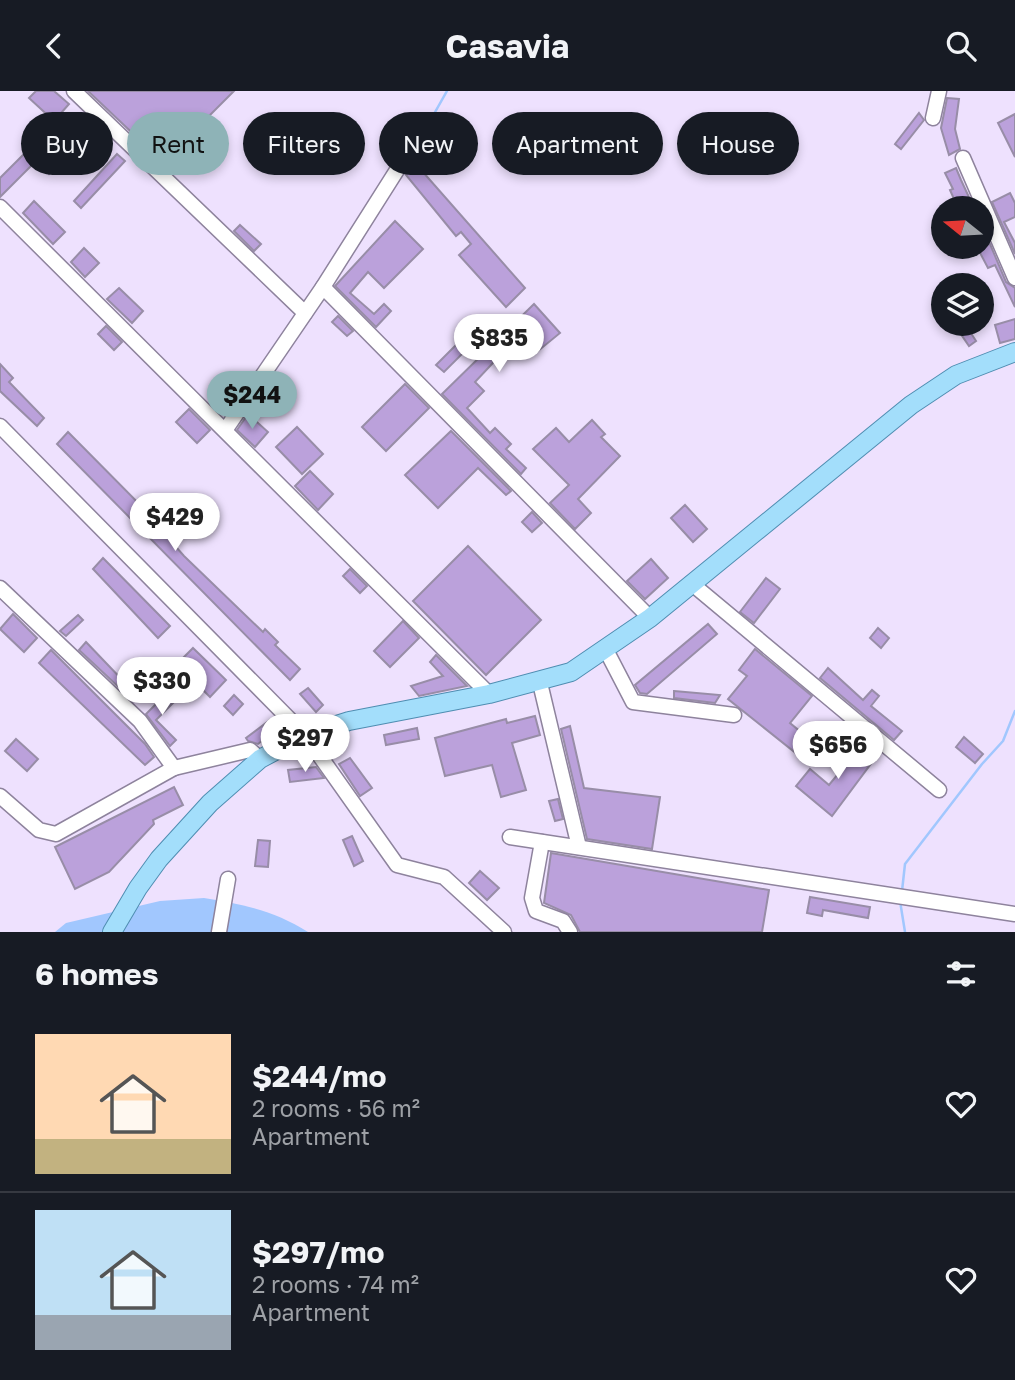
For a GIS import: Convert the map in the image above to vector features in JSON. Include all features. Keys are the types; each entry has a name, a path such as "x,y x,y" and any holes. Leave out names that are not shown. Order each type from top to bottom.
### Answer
{"main road":[{"path":"112,932 138,888 210,803 260,759 305,736 349,721 540,683 571,672 650,618 911,405 956,375 1015,352"}],"street":[{"path":"74,91 305,313"},
{"path":"933,118 939,91"},
{"path":"963,158 1015,278"},
{"path":"226,429 323,287 394,175"},
{"path":"0,207 226,429 489,694"},
{"path":"323,287 650,618"},
{"path":"0,426 305,736 397,865 444,877 504,932"},
{"path":"691,583 939,790"},
{"path":"0,589 139,722 174,768"},
{"path":"606,650 633,702 734,715"},
{"path":"540,683 579,847"},
{"path":"0,796 39,830 56,834 174,768 250,750 260,759"},
{"path":"510,837 1015,914"},
{"path":"542,842 532,898 536,911 563,921 570,932"},
{"path":"219,932 228,879"}],"water":[{"path":"204,898 258,909 308,932 55,932 66,923 160,901"}],"building":[{"path":"36,91 54,91 69,104 62,112 44,112 29,98"},
{"path":"88,91 234,91 213,112 127,112 127,128"},
{"path":"947,98 959,99 955,129 960,149 949,155 941,128"},
{"path":"919,113 924,120 901,149 895,144"},
{"path":"1015,114 1015,157 998,123"},
{"path":"117,154 125,161 113,174 113,158"},
{"path":"21,157 22,175 0,197 0,178"},
{"path":"956,168 969,196 953,196 950,190 953,189 945,173"},
{"path":"98,175 112,175 81,208 74,201"},
{"path":"406,175 426,175 525,288 506,307 459,255 471,244 461,232 456,236"},
{"path":"1010,193 1015,203 1015,217 1004,222 1015,243 1015,254 994,207 994,201"},
{"path":"34,201 65,232 53,244 23,213"},
{"path":"395,221 423,249 384,288 368,272 350,293 374,314 384,304 391,311 376,327 335,286"},
{"path":"240,225 261,244 254,251 234,231"},
{"path":"84,248 99,263 85,277 71,262"},
{"path":"994,254 1006,282 1015,288 1015,307 995,265 988,268 983,259 994,259"},
{"path":"119,288 143,311 132,323 107,299"},
{"path":"534,304 560,333 538,351 521,333 475,382 484,391 467,408 490,433 495,428 511,444 506,449 526,468 521,474 442,394"},
{"path":"338,316 353,331 347,336 332,322"},
{"path":"1015,319 1015,339 1000,343 995,325"},
{"path":"106,326 122,342 114,350 98,334"},
{"path":"466,335 473,343 444,372 436,365"},
{"path":"962,336 973,336 976,341 969,346"},
{"path":"0,364 13,378 9,382 44,418 37,426 0,391"},
{"path":"405,384 429,408 386,451 362,427"},
{"path":"189,409 210,430 197,443 176,422"},
{"path":"248,414 268,432 255,447 237,430"},
{"path":"592,420 605,434 601,437 620,456 578,499 591,513 575,529 550,503 569,485 533,449 556,428 569,442"},
{"path":"297,427 323,454 302,474 276,447"},
{"path":"451,431 511,491 506,495 478,468 438,508 405,475"},
{"path":"68,432 163,528 161,530 184,556 263,632 265,629 278,642 275,645 300,669 290,680 57,444"},
{"path":"310,471 333,494 318,510 295,486"},
{"path":"685,505 707,529 693,542 671,518"},
{"path":"532,512 542,523 532,532 522,522"},
{"path":"468,546 541,620 486,675 413,601"},
{"path":"103,558 170,626 158,638 93,569"},
{"path":"651,559 668,578 645,599 627,581"},
{"path":"350,569 367,586 360,593 343,576"},
{"path":"766,578 780,589 754,623 740,612"},
{"path":"13,614 37,638 24,652 0,629"},
{"path":"78,615 83,620 66,636 60,631"},
{"path":"403,621 419,638 390,667 374,651"},
{"path":"708,624 717,634 647,694 640,693 635,685"},
{"path":"878,628 889,638 881,648 870,638"},
{"path":"86,642 129,687 124,692 79,650"},
{"path":"193,648 226,680 210,697 177,664"},
{"path":"755,649 812,696 790,723 819,747 807,762 728,699 747,676 739,670"},
{"path":"51,650 145,744 154,757 145,765 39,663"},
{"path":"436,655 467,686 419,696 411,686 443,676 430,662"},
{"path":"828,668 863,700 872,690 879,696 871,706 902,731 894,740 820,678"},
{"path":"308,688 323,705 316,712 300,694"},
{"path":"674,691 720,695 715,703 674,698"},
{"path":"167,693 175,701 156,720 176,740 170,746 146,714"},
{"path":"234,695 243,704 233,715 224,706"},
{"path":"535,716 540,735 512,743 526,790 501,797 492,765 445,776 435,738 506,719 507,723"},
{"path":"270,720 277,729 258,744 248,741 246,738"},
{"path":"570,726 584,788 660,797 652,849 587,839 561,729"},
{"path":"417,728 419,739 386,745 384,735"},
{"path":"964,737 983,754 975,763 956,747"},
{"path":"16,739 38,759 27,771 5,751"},
{"path":"865,741 879,753 832,816 796,786 810,769 829,785"},
{"path":"350,758 372,788 360,796 339,764"},
{"path":"316,767 324,778 290,782 288,770"},
{"path":"174,787 183,805 153,820 154,824 109,872 75,889 55,847"},
{"path":"558,799 563,819 555,821 549,801"},
{"path":"352,836 363,861 354,866 343,840"},
{"path":"258,840 270,841 268,867 255,866"},
{"path":"551,853 769,890 762,932 580,932 571,915 544,903"},
{"path":"480,871 499,888 487,900 469,883"},
{"path":"810,897 870,907 868,918 823,910 822,916 807,913"}],"waterway":[{"path":"435,112 447,91"},
{"path":"902,891 905,864 1003,741 1015,711"},
{"path":"900,901 905,932"}]}
